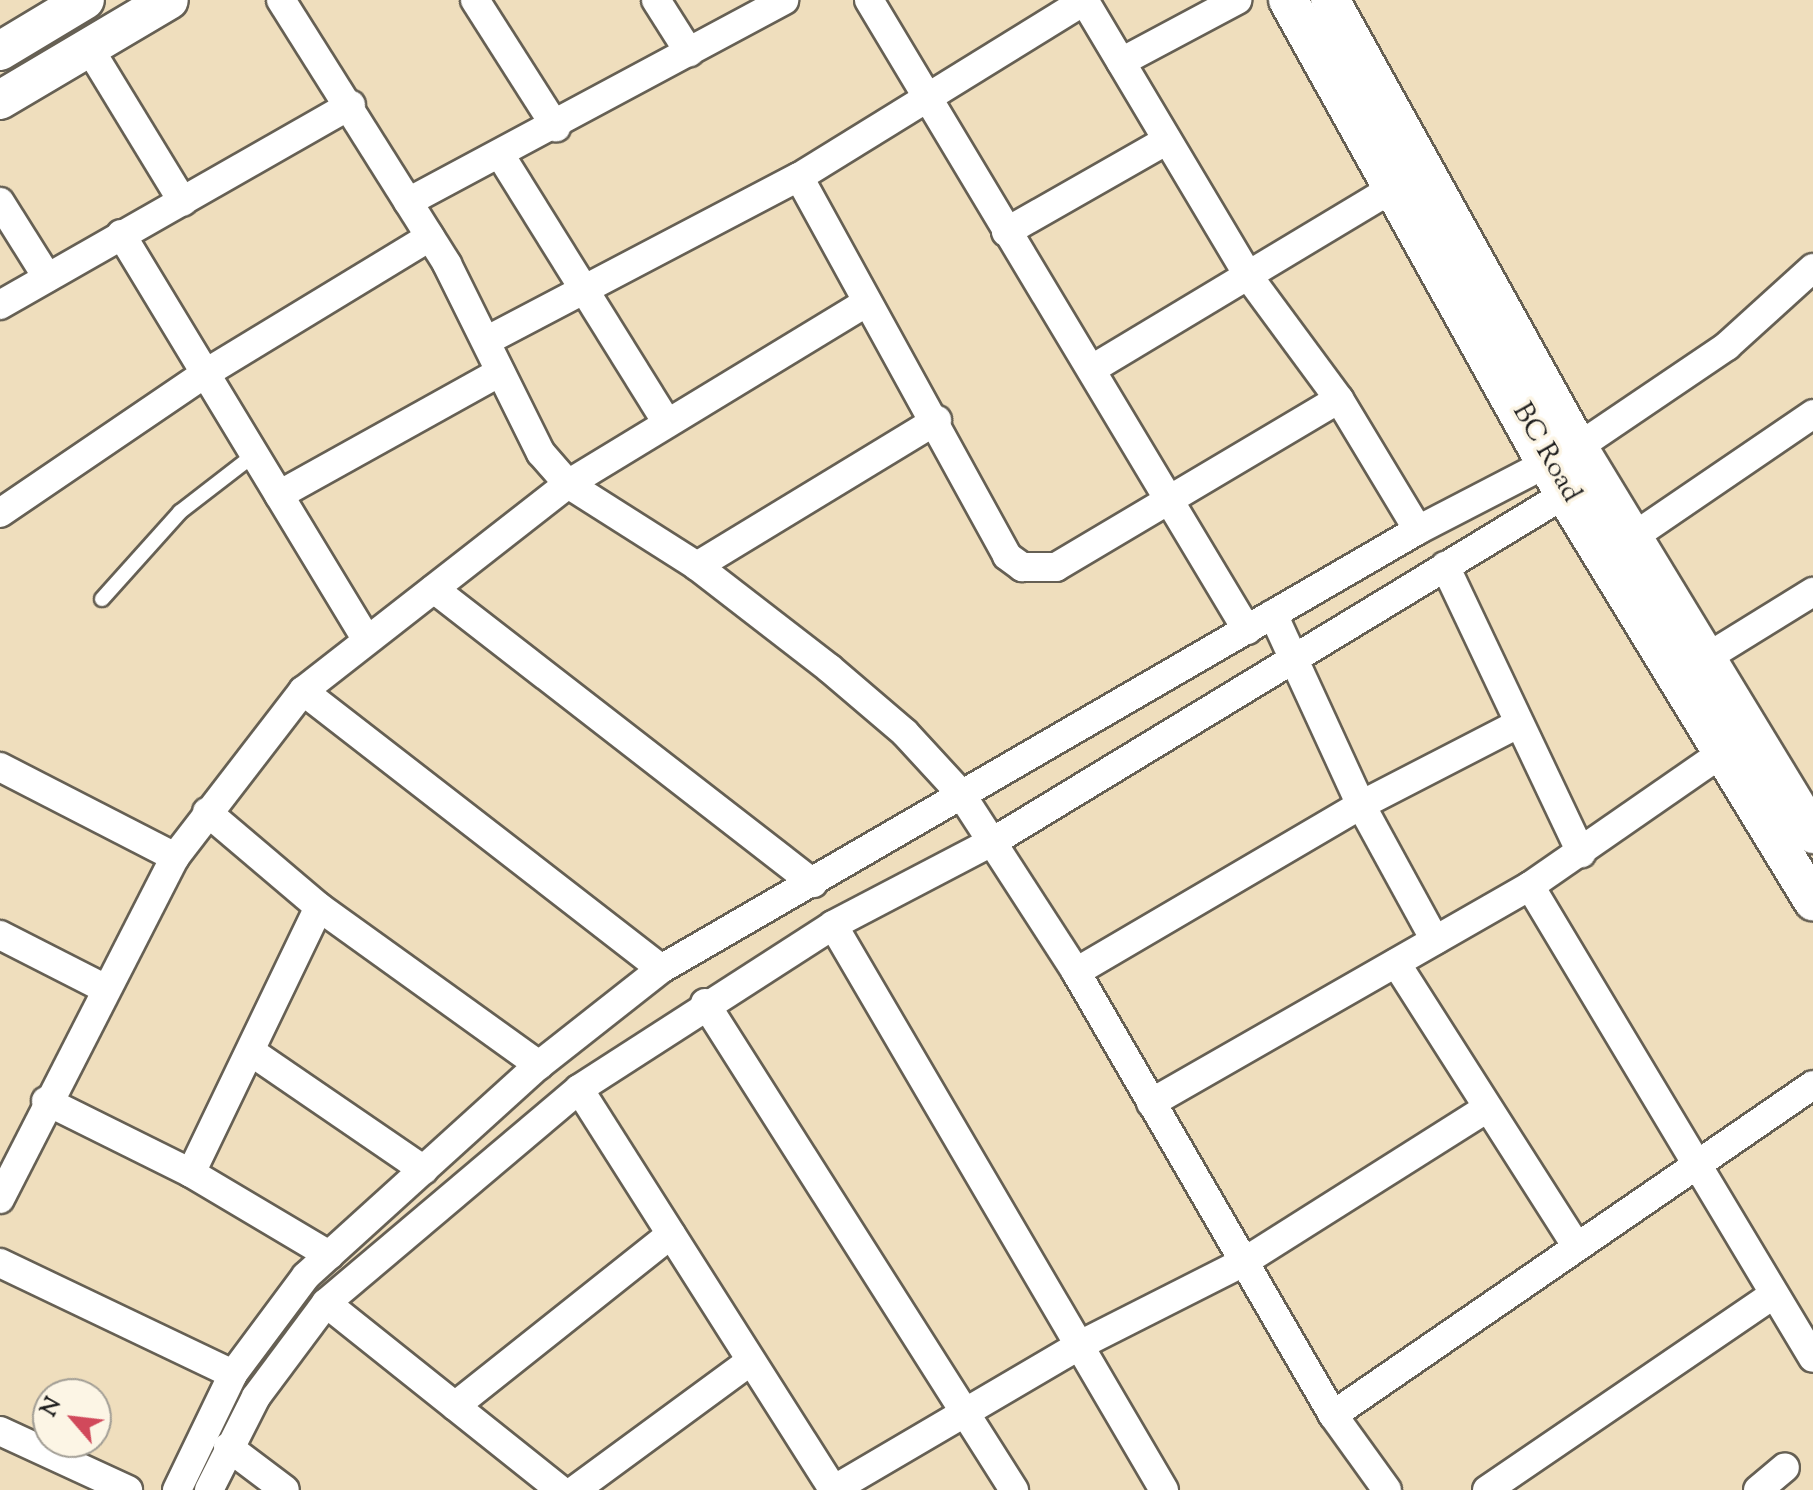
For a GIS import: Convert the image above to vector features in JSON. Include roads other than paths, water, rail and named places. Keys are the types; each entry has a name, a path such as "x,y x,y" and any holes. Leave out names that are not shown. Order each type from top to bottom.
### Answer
{"street":[{"path":"0,51 85,0"},
{"path":"0,100 169,0"},
{"path":"281,0 351,105 430,237 541,453 568,484 697,566 905,733 961,794 1076,972 1242,1263 1333,1415 1387,1490"},
{"path":"475,0 556,127"},
{"path":"656,0 689,52"},
{"path":"408,202 556,127 784,0"},
{"path":"869,0 1247,630"},
{"path":"486,341 799,177 929,103 1084,0 1249,277 1339,399 1418,530"},
{"path":"1121,62 1237,0"},
{"name":"BC Road","path":"1288,0 1392,189 1572,468 1725,751 1800,823 1813,901"},
{"path":"1330,0 1572,468 1633,537 1800,823"},
{"path":"89,48 183,202"},
{"path":"0,305 351,105"},
{"path":"1006,232 1167,140"},
{"path":"501,156 588,287 665,419"},
{"path":"799,177 867,302 937,420 1007,556 1022,567 1056,567 1339,399"},
{"path":"1092,369 1392,189"},
{"path":"0,202 47,277"},
{"path":"121,234 365,637"},
{"path":"0,513 206,373 430,237"},
{"path":"209,1490 228,1447 326,1303 579,1089 705,1003 833,925 994,841 1445,566 1727,346 1813,268"},
{"path":"0,1199 46,1101 175,857 303,691 365,637 434,589 568,484 665,419 867,302"},
{"path":"279,495 500,372"},
{"path":"1633,537 1813,414"},
{"path":"697,566 937,420"},
{"path":"177,1490 233,1374 329,1255 539,1065 661,969 1418,530 1572,468"},
{"path":"1445,566 1581,853"},
{"path":"434,589 813,883"},
{"path":"1706,658 1813,592"},
{"path":"1273,614 1290,660 1361,805 1435,940"},
{"path":"303,691 661,969"},
{"path":"1076,972 1361,805 1518,724"},
{"path":"1151,1103 1530,886 1725,751"},
{"path":"0,767 175,857"},
{"path":"207,812 319,907 539,1065"},
{"path":"1530,886 1699,1163 1773,1295 1813,1358"},
{"path":"191,1173 253,1053 319,907"},
{"path":"833,925 1082,1344 1164,1490"},
{"path":"0,935 104,988"},
{"path":"1396,963 1575,1244"},
{"path":"705,1003 1014,1490"},
{"path":"253,1053 424,1170"},
{"path":"1333,1415 1575,1244 1813,1085"},
{"path":"579,1089 748,1363 833,1490 1082,1344 1242,1263 1487,1108"},
{"path":"46,1101 191,1173 329,1255"},
{"path":"455,1406 671,1234"},
{"path":"0,1263 233,1374"},
{"path":"1487,1490 1773,1295"},
{"path":"326,1303 560,1490"},
{"path":"575,1490 748,1363"},
{"path":"0,1431 128,1490"},
{"path":"228,1447 285,1490"},
{"path":"1758,1490 1785,1467"}],"lane":[{"path":"102,599 180,512 255,454"}]}
